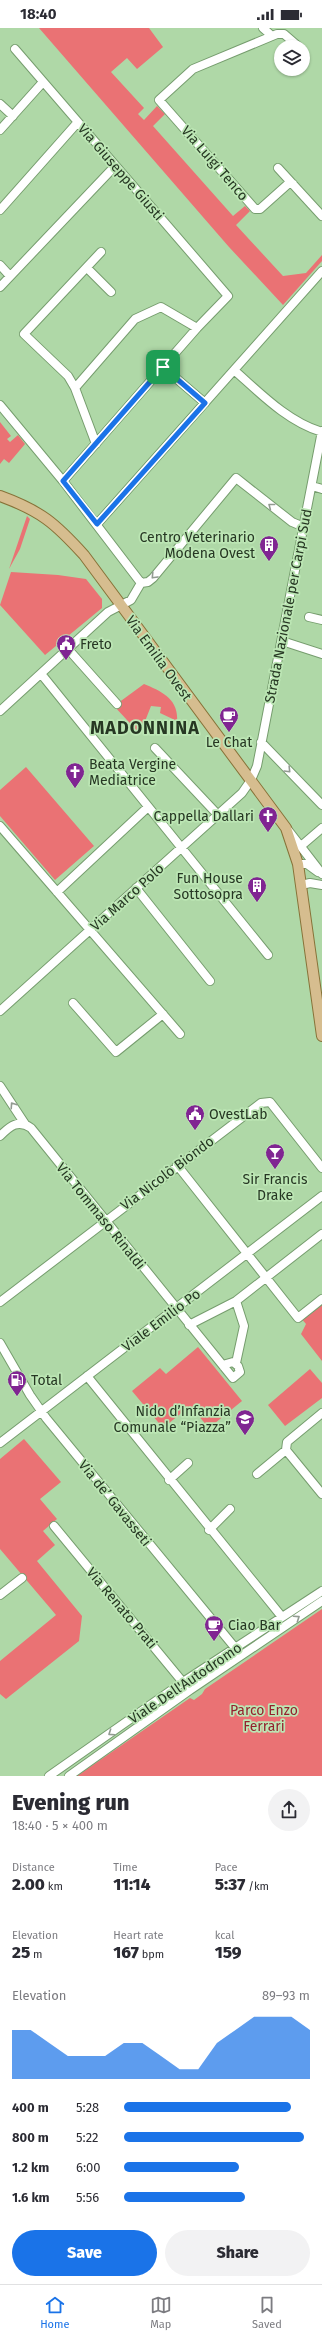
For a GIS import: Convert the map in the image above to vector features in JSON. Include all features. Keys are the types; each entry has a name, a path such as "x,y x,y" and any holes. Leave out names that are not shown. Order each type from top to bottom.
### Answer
{"main road":[{"name":"Via Emilia Ovest","path":"0,496 33,509 58,527 84,555 286,828 298,864 322,1036"}],"street":[{"path":"263,28 275,35 284,34 291,40"},
{"name":"Via Luigi Tenco","path":"275,35 193,69 159,100 256,210 288,184 293,184"},
{"name":"Via Giuseppe Giusti","path":"15,49 228,296 197,328"},
{"path":"0,130 43,82"},
{"path":"0,104 13,116"},
{"path":"0,210 78,122"},
{"path":"0,287 115,166"},
{"path":"278,168 322,216"},
{"path":"96,444 75,388 68,376 24,334 101,252"},
{"path":"0,265 10,276"},
{"path":"87,268 111,292"},
{"path":"97,524 322,271"},
{"path":"63,481 197,328 161,307 135,319 75,388"},
{"path":"163,367 205,403"},
{"path":"234,370 274,405 309,428 322,432"},
{"path":"0,405 63,481 141,583"},
{"name":"Strada Nazionale per Carpi Sud","path":"251,780 255,772 282,641 322,432"},
{"path":"141,583 148,582 152,578 236,478 292,522 304,527"},
{"path":"312,486 322,489"},
{"path":"0,711 42,675 108,612 121,606 135,596 141,583"},
{"path":"309,617 322,620"},
{"path":"282,641 322,654"},
{"path":"68,649 117,704"},
{"path":"42,675 268,955"},
{"path":"261,742 322,805"},
{"path":"155,748 218,815"},
{"name":"Via Marco Polo","path":"0,1011 242,793 251,780"},
{"path":"57,892 148,807"},
{"path":"0,826 180,1034"},
{"path":"286,828 322,874"},
{"path":"301,846 322,828"},
{"path":"298,864 307,864 314,868 322,877"},
{"path":"301,885 310,883 322,885"},
{"path":"136,888 210,981"},
{"path":"72,1003 116,1052 163,1014"},
{"name":"Via Tommaso Rinaldi","path":"0,1086 25,1124 36,1134 104,1221 232,1378 236,1377 240,1372 236,1363"},
{"name":"Via Nicolò Biondo","path":"0,1302 258,1104 270,1102 322,1168"},
{"path":"0,1136 15,1124 25,1124"},
{"path":"177,1165 246,1255 298,1318 322,1299"},
{"name":"Viale Emilio Po","path":"0,1443 322,1196"},
{"path":"189,1325 236,1301 322,1234"},
{"path":"224,1367 229,1362 236,1363 244,1326 236,1301"},
{"name":"Via de’ Gavasseti","path":"0,1343 41,1411 164,1564 239,1652"},
{"path":"87,1376 209,1530 282,1617"},
{"path":"256,1474 286,1450 287,1442 322,1413"},
{"path":"286,1450 322,1494"},
{"path":"170,1480 188,1463"},
{"path":"209,1530 230,1509"},
{"name":"Via Renato Prati","path":"54,1526 190,1690"},
{"path":"0,1595 22,1578"},
{"name":"Viale Dell'Autodromo","path":"69,1776 190,1690 282,1617 322,1591"},
{"name":"Viale Dell'Autodromo","path":"49,1776 183,1682 239,1652 322,1602"}],"green space":[{"path":"39,28 149,28 163,47 137,69 127,58 111,72 144,108 138,114 144,120 157,106 165,114 153,126 233,216 245,206 250,211 236,225 283,276 306,273 322,255 322,261 283,305 229,247"},
{"path":"0,422 11,436 7,439 10,442 18,435 25,444 9,463 4,459 0,464"},
{"path":"27,516 30,519 20,549 9,569"},
{"path":"11,572 58,575 86,579 102,599 102,608 45,655 0,605"},
{"path":"144,684 162,693 172,701 177,713 177,721 160,713 161,707 151,706 140,734 114,706"},
{"path":"26,767 94,846 55,880 0,816 0,790"},
{"path":"322,1300 322,1361 301,1334 306,1324 300,1317"},
{"path":"198,1347 242,1401 209,1428 190,1406 163,1428 132,1391 160,1368 166,1374"},
{"path":"310,1369 322,1383 322,1398 285,1426 268,1405"},
{"path":"24,1439 61,1482 40,1499 57,1519 43,1531 55,1545 37,1561 82,1616 79,1641 6,1699 0,1694 0,1661 56,1615 0,1549 0,1459"},
{"name":"Parco Enzo Ferrari","path":"322,1609 322,1776 77,1776 190,1698 194,1700 202,1694 205,1689"}],"place":[{"name":"Centro Veterinario Modena Ovest","path":"269,562"},
{"name":"Freto","path":"66,661"},
{"name":"Le Chat","path":"229,733"},
{"name":"Beata Vergine Mediatrice","path":"75,789"},
{"name":"Cappella Dallari","path":"268,833"},
{"name":"Fun House Sottosopra","path":"257,903"},
{"name":"OvestLab","path":"195,1131"},
{"name":"Sir Francis Drake","path":"275,1170"},
{"name":"Total","path":"17,1397"},
{"name":"Nido d’Infanzia Comunale “Piazza”","path":"245,1436"},
{"name":"Ciao Bar","path":"214,1642"}],"district":[{"name":"MADONNINA","path":"145,728"}],"route":[{"path":"163,367 205,403 97,524 63,481 163,367"}]}
